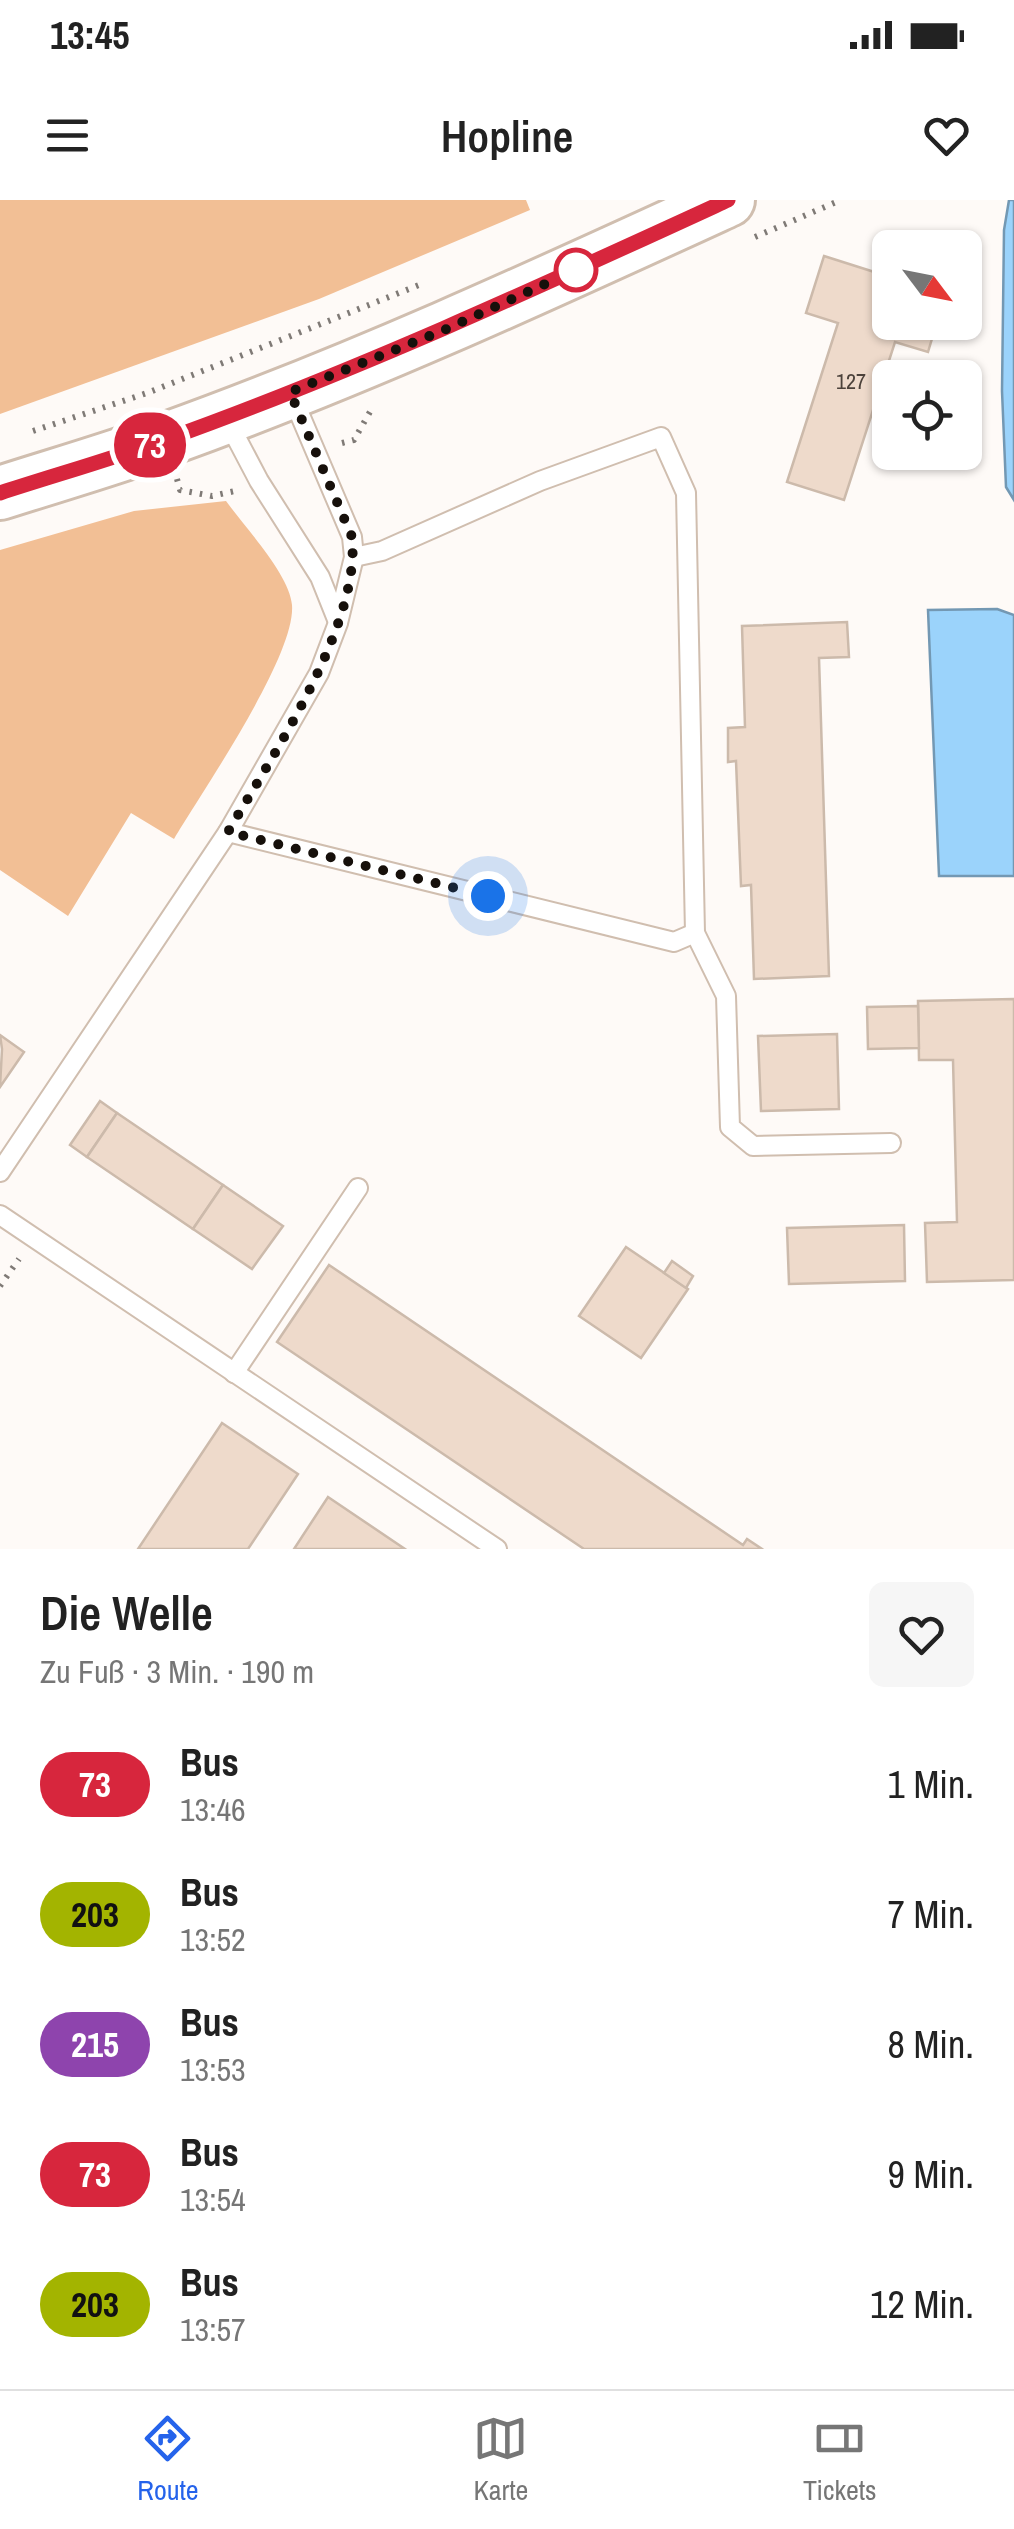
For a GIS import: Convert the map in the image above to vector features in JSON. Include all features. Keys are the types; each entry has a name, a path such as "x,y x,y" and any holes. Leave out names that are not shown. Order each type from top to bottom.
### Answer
{"main road":[{"path":"0,493 225,417 442,331 728,200"}],"lane":[{"path":"0,1172 228,832 319,673 338,623 354,557 352,537 290,392"},
{"path":"225,417 259,481 320,577 338,623"},
{"path":"354,557 382,552 540,480 661,437 686,493 695,933 726,996 730,1127 753,1146 891,1144"},
{"path":"228,832 674,942 695,933"},
{"path":"234,1373 358,1188"},
{"path":"0,1215 497,1549"}],"path":[{"path":"18,436 147,393 321,326"},
{"path":"358,413 362,422"},
{"path":"174,470 180,490 212,496 234,492"}],"shaded area":[{"path":"0,200 526,200 530,210 319,299 0,414"},
{"path":"226,501 275,566 289,593 289,628 279,656 245,723 174,839 131,813 68,916 0,870 0,550 134,511"}],"water":[{"path":"1009,200 1014,200 1014,500 1006,487 1002,391 1004,230"},
{"path":"997,609 1014,615 1014,876 939,876 928,610"}],"building":[{"path":"824,256 872,271 872,340 932,340 928,352 895,342 889,360 872,360 872,413 844,500 787,482 838,323 806,313"},
{"path":"847,622 849,657 819,658 829,976 754,979 751,885 741,886 736,761 728,762 728,728 745,727 742,626"},
{"path":"1014,999 1014,1280 927,1282 925,1223 957,1222 953,1060 919,1060 918,1001"},
{"path":"918,1006 919,1048 868,1049 867,1007"},
{"path":"837,1034 839,1109 761,1111 758,1036"},
{"path":"0,1035 24,1052 0,1087 2,1049"},
{"path":"100,1101 117,1113 87,1157 70,1145"},
{"path":"117,1113 223,1185 193,1229 87,1157"},
{"path":"223,1185 283,1226 252,1269 193,1229"},
{"path":"904,1225 905,1281 789,1284 787,1228"},
{"path":"626,1247 688,1289 641,1358 579,1316"},
{"path":"672,1261 693,1276 686,1288 664,1273"},
{"path":"329,1265 743,1545 747,1539 762,1549 584,1549 277,1342"},
{"path":"222,1423 298,1474 248,1549 138,1549"},
{"path":"328,1497 405,1549 294,1549"}],"bus line":[{"name":"73","path":"0,493 163,440 361,364 728,200"}],"route":[{"path":"488,896 228,832 319,673 338,623 354,557 352,537 290,392 442,331 576,270"}]}
